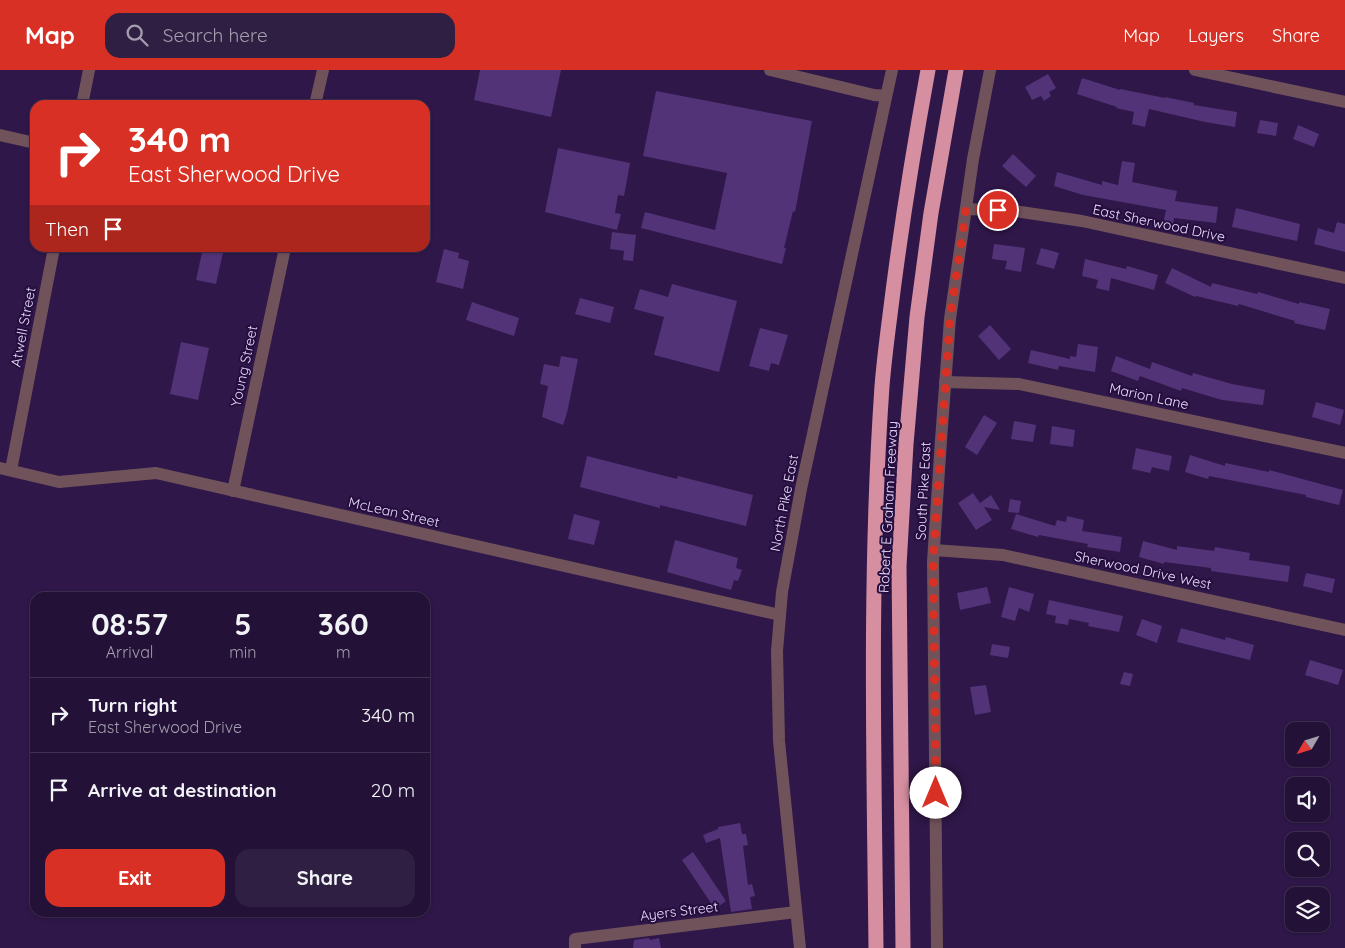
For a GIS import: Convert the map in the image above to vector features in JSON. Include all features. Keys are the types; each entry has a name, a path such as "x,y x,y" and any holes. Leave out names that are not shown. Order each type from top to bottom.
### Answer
{"highway":[{"name":"Robert E Graham Freeway","path":"876,948 873,650 876,496 882,384 904,202 928,70"},
{"name":"Robert E Graham Freeway","path":"903,948 899,566 906,444 918,308 931,213 956,70"}],"street":[{"path":"83,100 89,70"},
{"path":"316,100 322,70"},
{"path":"770,70 874,95 886,96"},
{"name":"North Pike East","path":"800,948 779,741 777,651 782,592 801,489 892,70"},
{"name":"South Pike East","path":"937,948 934,550 950,319 973,159 990,70"},
{"path":"1195,70 1345,102"},
{"path":"0,135 30,142"},
{"name":"East Sherwood Drive","path":"966,209 1014,211 1073,220 1345,278"},
{"name":"Atwell Street","path":"5,469 53,252"},
{"name":"Young Street","path":"233,491 284,252"},
{"name":"Marion Lane","path":"945,382 1019,384 1345,453"},
{"name":"McLean Street","path":"5,469 59,482 156,473 780,615"},
{"name":"Sherwood Drive West","path":"934,550 1003,555 1345,630"},
{"name":"Ayers Street","path":"575,948 575,939 796,912"}],"building":[{"path":"480,70 561,70 551,117 474,100"},
{"path":"1048,74 1056,88 1049,92 1051,96 1044,101 1041,96 1032,100 1025,87"},
{"path":"1082,78 1120,90 1237,112 1235,127 1149,109 1145,127 1132,124 1134,112 1116,108 1077,94"},
{"path":"656,91 812,121 795,212 793,211 782,264 641,228 645,212 715,230 727,173 643,156"},
{"path":"1260,120 1278,123 1276,136 1257,133"},
{"path":"1298,125 1319,134 1314,147 1293,139"},
{"path":"558,148 630,163 624,196 618,195 615,213 621,214 617,230 545,212"},
{"path":"1013,154 1036,176 1026,187 1002,166"},
{"path":"1122,161 1135,163 1132,182 1177,191 1175,201 1218,207 1216,223 1174,218 1173,226 1163,224 1166,210 1083,195 1054,186 1057,172 1102,185 1102,181 1118,185"},
{"path":"1236,208 1300,224 1297,241 1232,227"},
{"path":"1337,222 1345,224 1345,252 1314,244 1318,228 1334,233"},
{"path":"612,232 636,235 633,261 623,260 624,251 610,249"},
{"path":"994,244 1025,248 1021,272 1005,269 1007,261 992,259"},
{"path":"1041,248 1059,253 1054,269 1036,264"},
{"path":"444,249 459,253 458,258 469,261 463,289 436,282"},
{"path":"202,252 223,252 216,284 196,280"},
{"path":"1085,259 1126,269 1127,266 1158,275 1154,290 1111,278 1109,291 1096,288 1098,280 1082,276"},
{"path":"1172,268 1211,287 1212,283 1257,294 1258,292 1299,304 1299,302 1330,309 1325,330 1294,323 1295,321 1239,304 1238,306 1195,297 1165,283"},
{"path":"672,284 737,301 719,372 654,355 664,317 634,309 640,289 668,297"},
{"path":"580,298 614,307 610,323 575,314"},
{"path":"472,302 519,318 514,336 466,320"},
{"path":"990,325 1011,349 999,360 978,336"},
{"path":"760,328 788,335 779,365 771,363 769,371 749,366"},
{"path":"181,342 209,348 198,400 170,394"},
{"path":"1078,344 1098,347 1095,372 1059,366 1058,370 1028,363 1031,350 1070,359 1070,356 1076,357"},
{"path":"561,356 578,359 563,425 542,417 548,386 540,384 544,364 559,367"},
{"path":"1116,356 1150,369 1152,362 1192,376 1193,373 1232,384 1265,390 1263,405 1222,400 1182,388 1181,391 1140,376 1138,381 1111,371"},
{"path":"1316,402 1344,410 1340,425 1312,417"},
{"path":"984,415 997,423 977,455 965,447"},
{"path":"1014,421 1036,425 1033,442 1011,439"},
{"path":"1052,426 1075,430 1073,447 1050,444"},
{"path":"1136,448 1172,456 1169,471 1152,467 1150,473 1132,469"},
{"path":"1190,455 1225,466 1225,463 1269,472 1269,470 1343,490 1339,505 1306,497 1306,495 1209,476 1208,479 1185,472"},
{"path":"587,456 677,479 678,476 753,495 746,526 660,505 660,508 580,487"},
{"path":"973,493 980,503 991,495 1000,510 984,507 992,520 976,530 958,503"},
{"path":"1010,499 1021,501 1019,513 1008,512"},
{"path":"574,514 600,521 594,545 568,539"},
{"path":"1016,514 1055,526 1057,520 1066,522 1067,516 1084,520 1082,531 1122,537 1120,552 1087,547 1088,544 1039,535 1038,537 1011,529"},
{"path":"675,540 738,558 736,568 742,570 738,581 734,580 731,590 667,572"},
{"path":"1143,541 1177,550 1177,546 1214,551 1215,547 1250,553 1249,560 1290,566 1288,582 1211,571 1211,568 1164,562 1164,564 1139,557"},
{"path":"1306,573 1335,579 1332,593 1303,586"},
{"path":"987,587 991,603 960,610 957,593"},
{"path":"1009,587 1034,594 1029,612 1019,608 1015,621 1001,617"},
{"path":"1049,600 1123,616 1119,632 1088,626 1089,623 1069,619 1068,625 1055,623 1056,616 1046,614"},
{"path":"1142,619 1162,626 1157,643 1136,635"},
{"path":"1181,628 1225,640 1226,637 1254,645 1250,660 1177,642"},
{"path":"992,644 1010,647 1008,658 990,655"},
{"path":"1310,660 1343,670 1338,685 1305,675"},
{"path":"1124,672 1133,674 1130,686 1120,684"},
{"path":"986,685 991,712 975,715 970,687"},
{"path":"740,823 742,834 746,834 748,845 743,846 748,885 752,884 755,896 750,897 752,909 731,912 720,838 706,843 703,835 718,829 718,827"},
{"path":"693,852 726,901 715,909 682,860"},
{"path":"649,938 650,940 659,938 661,948 633,948 634,940"}],"route":[{"path":"936,793 933,562 950,319 966,209 998,210"}]}
